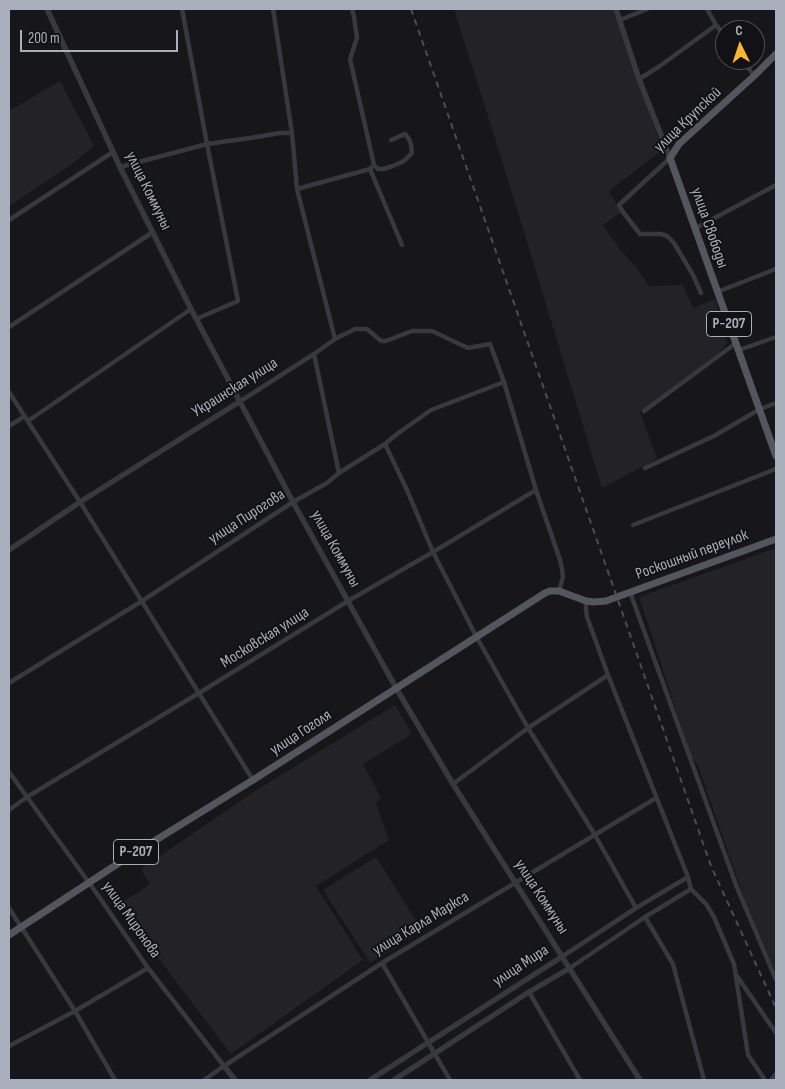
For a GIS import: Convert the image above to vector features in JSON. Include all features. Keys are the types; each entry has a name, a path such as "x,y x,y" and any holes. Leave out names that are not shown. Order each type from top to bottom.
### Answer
{"main road":[{"name":"улица Крупской","path":"670,158 679,144 776,54"},
{"name":"улица Свободы","path":"670,158 776,456"},
{"name":"Роскошный переулок","path":"586,601 599,602 617,597 776,539"},
{"path":"559,591 586,601"},
{"name":"улица Гоголя","path":"9,935 476,636 545,593 559,591"}],"street":[{"name":"улица Коммуны","path":"47,9 120,167 191,310 293,502 396,688 453,784 640,1080"},
{"path":"182,9 238,301 196,319"},
{"path":"273,9 292,133 297,189 335,339"},
{"path":"352,9 356,38 350,59 374,165 378,168 384,169 394,166 412,154 412,145 405,134 391,140"},
{"name":"улица Свободы","path":"616,9 639,79 670,158"},
{"path":"620,20 647,9"},
{"path":"707,9 715,23"},
{"path":"639,79 715,26"},
{"path":"750,70 754,76"},
{"path":"120,167 207,144 280,133 292,133"},
{"path":"9,220 113,152"},
{"name":"улица Крупской","path":"670,158 619,204 640,234 668,236 693,275 701,293"},
{"path":"297,189 370,169 374,165"},
{"path":"370,169 402,245"},
{"path":"694,229 776,185"},
{"path":"9,327 153,232"},
{"path":"717,292 776,270"},
{"path":"9,426 27,419 191,310"},
{"name":"Украинская улица","path":"9,550 80,502 335,339 355,329 367,329 381,341 386,341 412,331 432,331 468,348 490,344 504,382"},
{"path":"739,350 776,337"},
{"path":"644,411 736,343"},
{"path":"314,354 339,472"},
{"path":"504,382 536,490 560,560 562,577 559,591"},
{"name":"улица Пирогова","path":"9,683 142,601 293,502 328,483 339,472 386,444 431,410 504,382"},
{"path":"9,392 80,502 253,780"},
{"path":"645,468 714,436 776,403"},
{"path":"386,444 433,552 476,636 528,728 595,835 636,908"},
{"path":"634,525 776,469"},
{"name":"Московская улица","path":"9,810 27,797 348,601 536,490"},
{"path":"630,592 736,885 776,980"},
{"path":"586,601 587,617 608,675 688,877 691,889 706,904 714,917 734,964 748,1055 765,1080"},
{"path":"453,784 528,728 608,675"},
{"name":"улица Миронова","path":"9,772 148,968 235,1080"},
{"name":"улица Карла Маркса","path":"204,1080 382,962 656,798"},
{"name":"улица Мира","path":"370,1080 636,908 688,877"},
{"name":"улица Мира","path":"394,1080 691,889"},
{"path":"9,908 75,1011 115,1080"},
{"path":"645,917 673,964 704,1080"},
{"path":"382,962 450,1080"},
{"path":"9,1046 75,1011 148,968"},
{"path":"736,975 776,1033"},
{"path":"529,992 580,1080"},
{"path":"771,1080 776,1074"}],"shaded area":[{"path":"454,9 614,9 662,150 609,191 621,212 603,225 649,286 683,285 693,308 715,299 727,343 717,355 640,412 657,459 602,488 509,183"},
{"path":"60,81 94,146 71,165 9,206 9,111"},
{"path":"776,548 776,969 773,967 747,907 698,765 691,756 639,597"},
{"path":"395,705 412,734 363,764 381,798 376,804 389,840 316,886 363,960 231,1054 153,951 121,903 150,884 141,869 255,791"},
{"path":"376,857 422,930 370,963 323,890"}],"railway":[{"path":"411,9 711,866 776,1008"}]}
